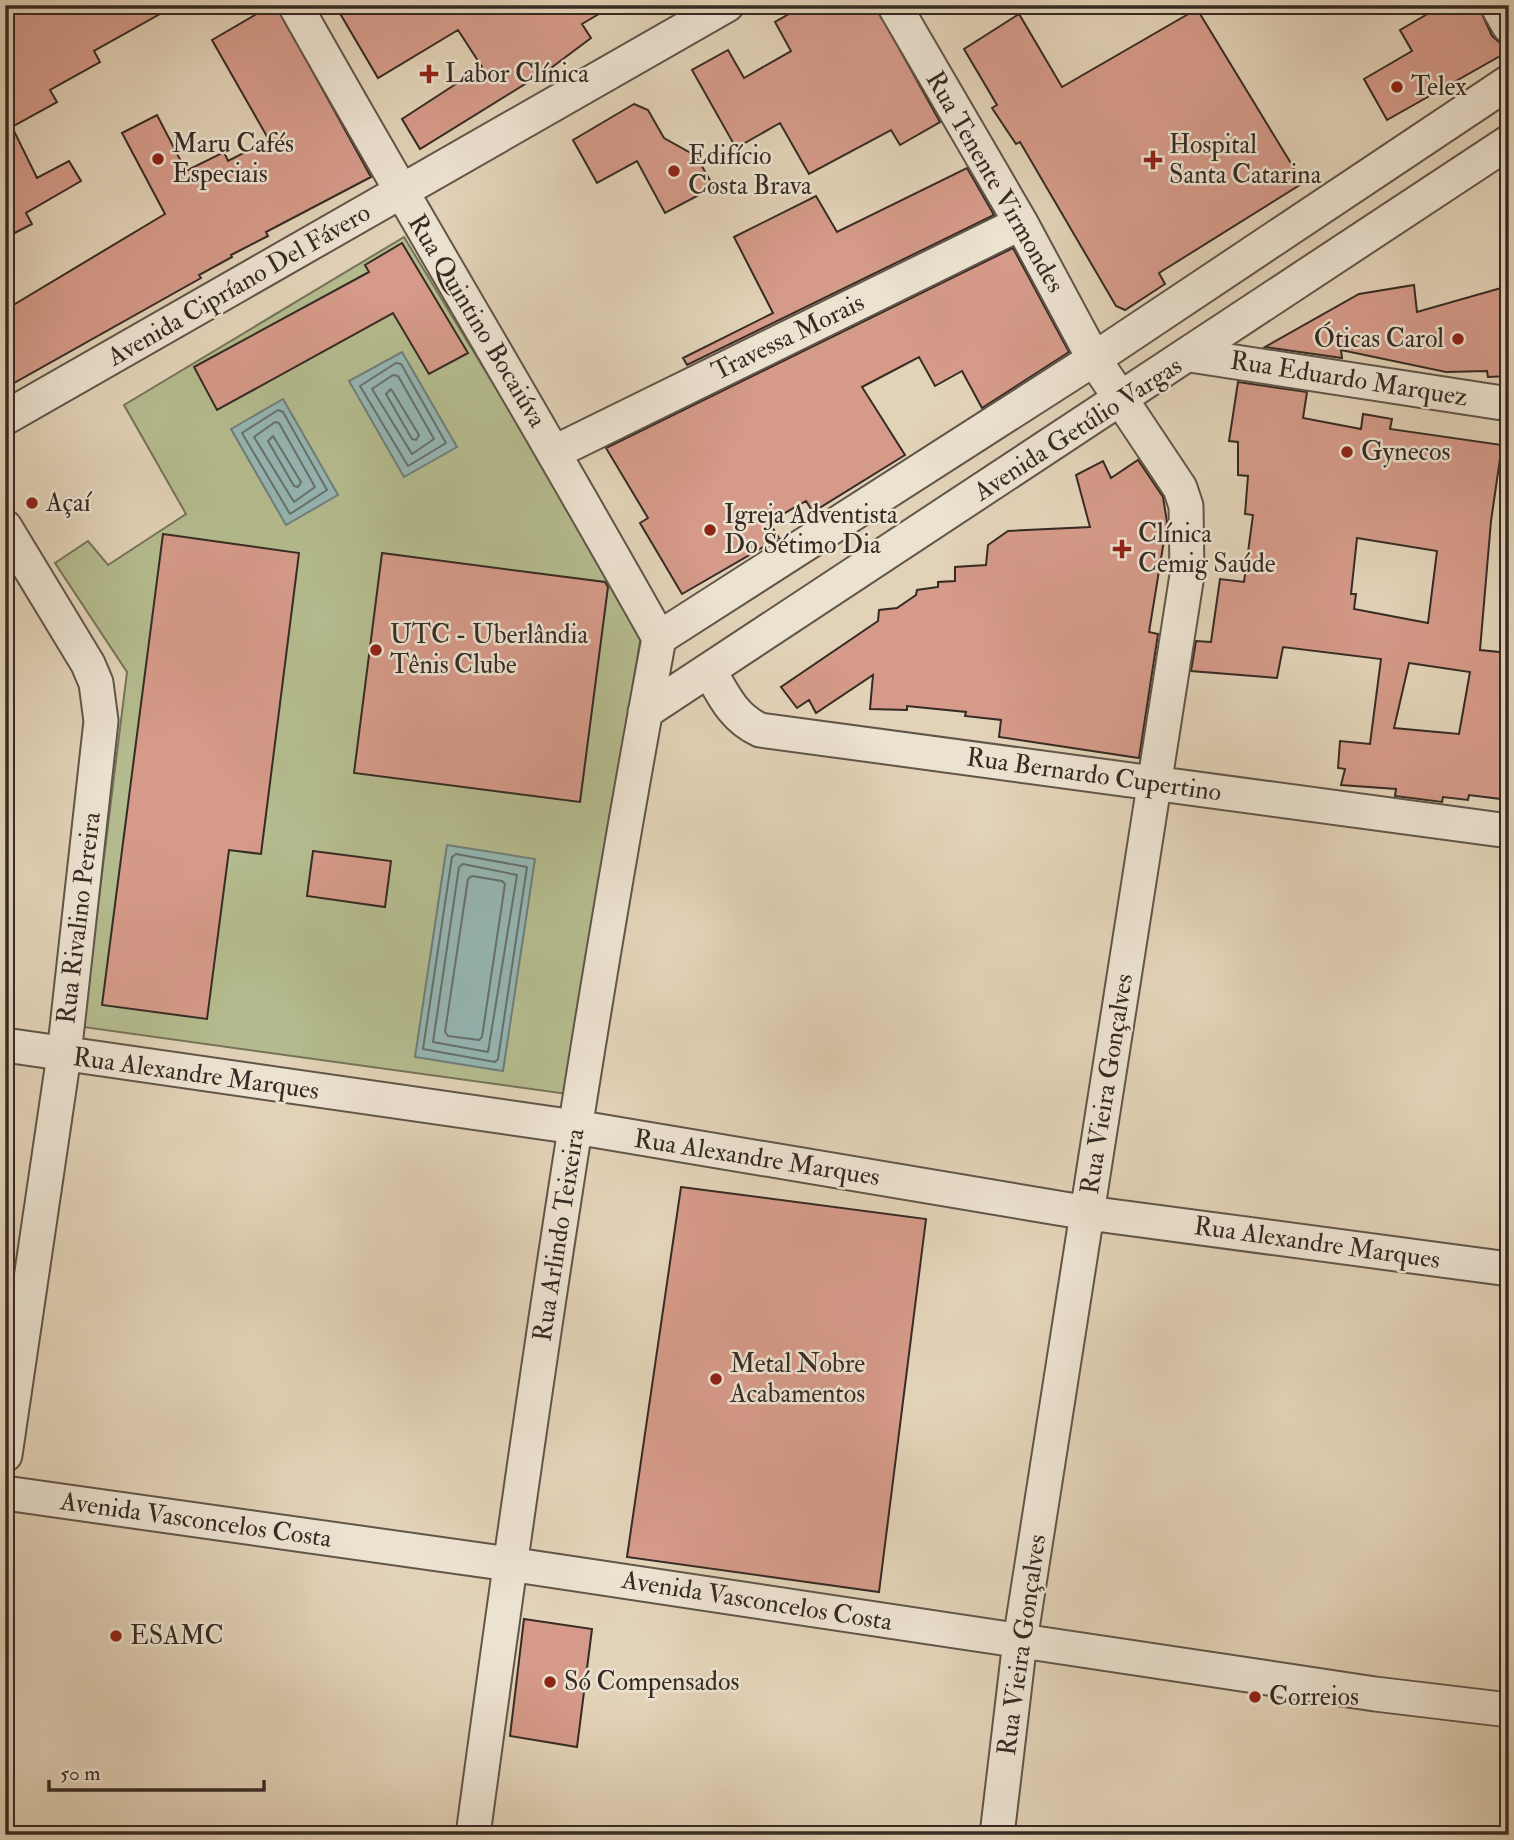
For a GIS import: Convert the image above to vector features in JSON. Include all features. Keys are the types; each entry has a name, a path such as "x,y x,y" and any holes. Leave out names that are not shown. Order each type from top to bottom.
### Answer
{"street":[{"name":"Rua Quintino Bocaiúva","path":"295,5 400,192 555,452 659,638"},
{"name":"Avenida Cipríano Del Fávero","path":"5,418 727,5"},
{"name":"Rua Tenente Virmondes","path":"894,5 1021,223 1094,359"},
{"path":"1497,5 1509,26"},
{"name":"Avenida Getúlio Vargas","path":"659,638 1094,359 1509,82"},
{"name":"Avenida Getúlio Vargas","path":"645,712 1190,355 1509,142"},
{"name":"Travessa Morais","path":"555,452 1021,223"},
{"name":"Rua Eduardo Marquez","path":"1190,355 1509,404"},
{"name":"Rua Vieira Gonçalves","path":"997,1835 1020,1641 1186,575 1186,506 1170,471 1094,359"},
{"path":"909,478 934,523"},
{"name":"Rua Rivalino Pereira","path":"5,527 88,664 100,702 99,743 64,1055 5,1455"},
{"name":"Rua Arlindo Teixeira","path":"473,1835 509,1564 575,1127 659,638"},
{"name":"Rua Bernardo Cupertino","path":"709,670 734,712 744,723 760,730 1509,831"},
{"name":"Rua Alexandre Marques","path":"5,1045 575,1127 1088,1213 1509,1269"},
{"name":"Avenida Vasconcelos Costa","path":"5,1493 509,1564 1375,1694 1509,1710"}],"green space":[{"name":"UTC - Uberlândia Tênis Clube","path":"404,237 642,629 567,1094 83,1027 127,672 55,563 88,541 108,565 186,514 124,405"}],"water":[{"path":"402,352 457,447 404,477 349,381"},
{"path":"283,399 338,495 286,525 231,429"},
{"path":"447,845 535,859 503,1071 415,1057"}],"building":[{"path":"17,5 176,5 94,51 100,62 50,90 57,102 12,127 37,178 69,161 81,181 26,213 32,224 5,238 5,12"},
{"path":"276,5 371,177 266,232 268,236 199,275 201,278 5,388 5,310 165,214 122,133 157,115 186,171 224,152 228,161 269,140 212,40"},
{"path":"335,5 614,5 582,24 591,38 551,68 420,149 402,119 482,67 458,30 378,78"},
{"path":"805,5 875,5 940,122 900,145 891,130 809,174 780,123 736,148 692,70 728,50 744,78 791,51 775,22"},
{"path":"1443,5 1478,5 1492,36 1509,45 1509,51 1387,120 1364,79 1412,51 1400,30"},
{"path":"1197,9 1303,183 1159,273 1165,284 1125,310 1116,306 1020,142 1016,144 992,108 997,105 964,49 1019,14 1062,87"},
{"name":"Edifício Costa Brava","path":"634,104 648,110 664,138 696,156 714,187 665,213 637,161 597,183 573,140"},
{"path":"967,168 994,215 687,365 683,358 773,313 734,237 816,196 837,232"},
{"path":"402,243 468,353 429,374 393,313 217,410 194,367 369,272 365,265"},
{"path":"1013,248 1069,352 982,408 962,371 935,386 919,357 862,387 905,455 813,512 806,501 769,522 779,538 682,594 640,523 648,518 606,448"},
{"path":"1414,285 1417,312 1501,288 1509,336 1509,376 1488,377 1487,371 1446,372 1341,350 1342,358 1265,347 1359,294"},
{"path":"1238,382 1307,392 1303,418 1361,429 1363,414 1392,419 1390,429 1502,445 1491,521 1480,650 1509,653 1509,800 1469,795 1468,800 1443,797 1442,802 1395,796 1396,789 1341,785 1345,769 1338,768 1340,741 1370,744 1381,659 1283,647 1277,678 1191,671 1196,641 1211,642 1220,579 1244,582 1253,515 1245,514 1248,476 1238,475 1238,442 1229,441","holes":["1357,538 1437,551 1428,623 1354,609 1356,594 1351,594","1409,663 1470,672 1459,734 1394,728"]},
{"path":"1138,460 1163,497 1167,522 1149,632 1158,634 1139,758 999,737 1001,720 965,716 966,712 907,706 907,710 870,709 873,675 816,713 809,700 797,708 781,687 878,621 879,610 897,608 916,595 917,590 938,587 938,582 955,581 955,567 986,565 988,545 1008,531 1090,527 1076,475 1103,461 1111,478"},
{"path":"163,534 299,553 261,854 229,850 207,1019 102,1005"},
{"path":"382,553 605,582 608,587 580,802 354,773"},
{"path":"313,851 391,861 385,907 307,896"},
{"path":"681,1187 926,1219 879,1592 627,1557"},
{"name":"Só Compensados","path":"524,1619 592,1629 577,1747 510,1736"}],"place":[{"name":"Labor Clínica","path":"429,74"},
{"name":"Telex","path":"1397,87"},
{"name":"Maru Cafés Especiais","path":"158,159"},
{"name":"Hospital Santa Catarina","path":"1153,160"},
{"name":"Edifício Costa Brava","path":"674,171"},
{"name":"Óticas Carol","path":"1458,339"},
{"name":"Gynecos","path":"1347,452"},
{"name":"Açaí","path":"32,503"},
{"name":"Igreja Adventista Do Sétimo Dia","path":"710,530"},
{"name":"Clínica Cemig Saúde","path":"1122,549"},
{"name":"UTC - Uberlândia Tênis Clube","path":"376,650"},
{"name":"Metal Nobre Acabamentos","path":"716,1379"},
{"name":"ESAMC","path":"116,1636"},
{"name":"Só Compensados","path":"550,1682"},
{"name":"Correios","path":"1255,1697"}]}
